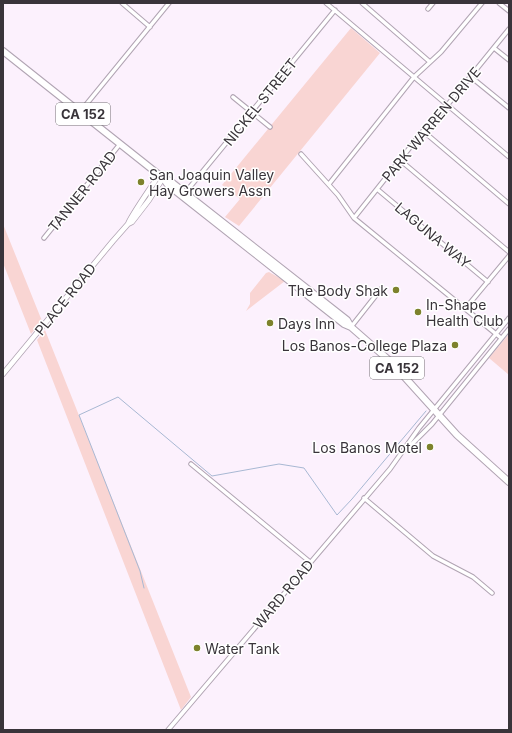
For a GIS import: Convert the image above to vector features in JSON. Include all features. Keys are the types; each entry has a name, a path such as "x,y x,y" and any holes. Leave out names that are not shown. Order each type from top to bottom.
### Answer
{"highway":[{"name":"CA 152","path":"3,51 347,320 351,327"},
{"name":"CA 152","path":"161,176 178,194 344,324 351,327 391,362 466,444 509,482"}],"street":[{"path":"122,3 150,27"},
{"path":"80,112 169,3"},
{"path":"326,3 509,157"},
{"path":"362,3 430,62"},
{"path":"428,9 433,3"},
{"path":"329,184 414,77 441,52 482,3"},
{"path":"499,3 509,11"},
{"name":"NICKEL STREET","path":"185,193 335,10"},
{"name":"PARK WARREN DRIVE","path":"354,218 423,131 448,105 509,29"},
{"path":"494,48 509,60"},
{"path":"471,76 509,108"},
{"path":"233,97 270,127"},
{"path":"423,131 509,204"},
{"name":"TANNER ROAD","path":"44,238 120,144"},
{"path":"301,154 329,184 354,218 501,338"},
{"path":"400,160 509,252"},
{"name":"PLACE ROAD","path":"4,371 128,224 132,222 140,213 158,187 161,176"},
{"name":"LAGUNA WAY","path":"378,189 488,282"},
{"path":"465,309 509,256"},
{"path":"351,327 381,290"},
{"name":"WARD ROAD","path":"398,458 434,409 509,318"},
{"name":"WARD ROAD","path":"168,730 398,458 439,415 509,329"},
{"path":"191,464 310,562"},
{"path":"364,498 433,556 478,580 492,593"}],"shaded area":[{"path":"351,28 380,53 239,226 225,217 240,199 222,185"},
{"path":"3,224 42,321 31,334 3,263"},
{"path":"269,272 285,281 246,311 250,304 250,293 266,273"},
{"path":"45,330 191,697 181,710 37,340"},
{"path":"509,334 509,375 489,358"}],"waterway":[{"path":"144,588 140,571 79,415 118,397 212,476 279,464 304,468 337,515 426,411"}],"place":[{"name":"San Joaquin Valley Hay Growers Assn","path":"141,182"},
{"name":"The Body Shak","path":"396,290"},
{"name":"In-Shape Health Club","path":"418,312"},
{"name":"Days Inn","path":"270,323"},
{"name":"Los Banos-College Plaza","path":"455,345"},
{"name":"Los Banos Motel","path":"430,447"},
{"name":"Water Tank","path":"197,648"}]}
